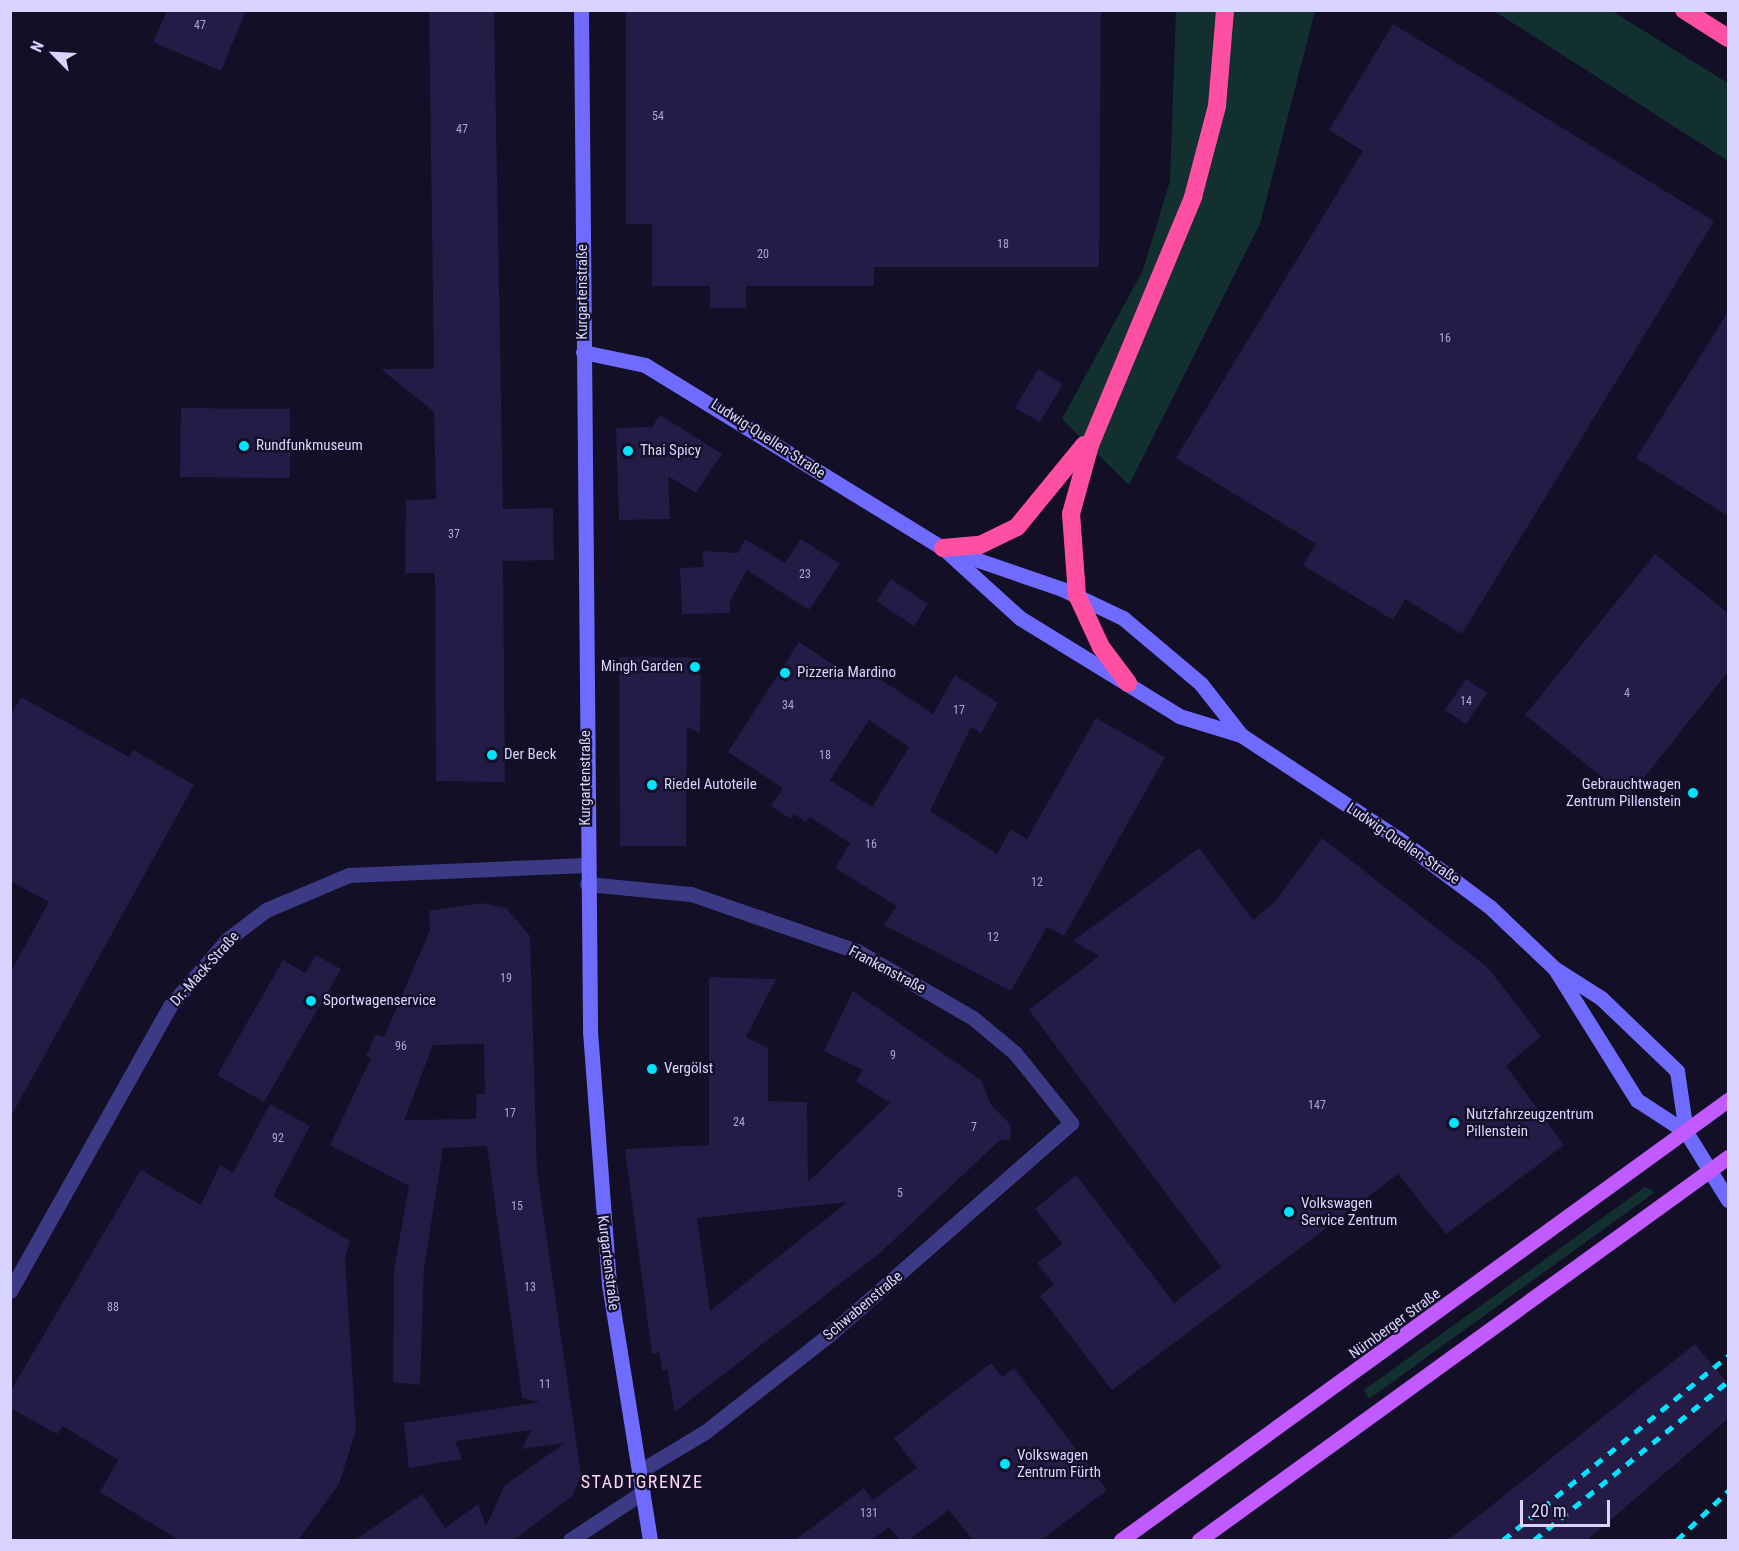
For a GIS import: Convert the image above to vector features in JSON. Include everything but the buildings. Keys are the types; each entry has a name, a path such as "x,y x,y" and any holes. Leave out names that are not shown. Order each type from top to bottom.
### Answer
{"highway":[{"path":"1128,683 1097,640 1077,595 1071,514 1096,430 1193,197 1218,98 1225,10"},
{"path":"1684,10 1728,38"},
{"path":"943,548 981,545 1017,526 1096,430"}],"main road":[{"name":"Kurgartenstraße","path":"581,10 586,865 597,1172 650,1540"},
{"name":"Ludwig-Quellen-Straße","path":"583,352 645,365 943,548 1020,618 1179,716 1241,735 1465,886 1554,968 1601,998 1677,1071 1686,1132"},
{"name":"Ludwig-Quellen-Straße","path":"943,548 1077,595 1148,636 1201,684 1241,735"},
{"name":"Ludwig-Quellen-Straße","path":"1554,968 1637,1100 1686,1132"},
{"name":"Nürnberger Straße","path":"1121,1540 1728,1100"},
{"path":"1686,1132 1728,1200"},
{"path":"1199,1540 1728,1157"}],"street":[{"name":"Dr.-Mack-Straße","path":"10,1291 170,1006 228,939 266,910 349,875 586,865"},
{"name":"Frankenstraße","path":"587,884 691,894 857,951 973,1018 1015,1053 1071,1123"},
{"name":"Schwabenstraße","path":"640,1471 705,1432 830,1334 1071,1123"},
{"path":"570,1540 643,1492"}],"green space":[{"path":"1176,11 1315,11 1260,224 1129,485 1062,419 1143,270 1170,181"},
{"path":"1494,11 1612,11 1728,83 1728,161"},
{"path":"1645,1187 1655,1192 1369,1399 1364,1390"}],"railway":[{"path":"1503,1540 1728,1356"},
{"path":"1534,1540 1728,1381"},
{"path":"1677,1540 1728,1491"}],"place":[{"name":"Rundfunkmuseum","path":"244,446"},
{"name":"Thai Spicy","path":"628,451"},
{"name":"Mingh Garden","path":"695,667"},
{"name":"Pizzeria Mardino","path":"785,673"},
{"name":"Der Beck","path":"492,755"},
{"name":"Riedel Autoteile","path":"652,785"},
{"name":"Gebrauchtwagen Zentrum Pillenstein","path":"1693,793"},
{"name":"Sportwagenservice","path":"311,1001"},
{"name":"Vergölst","path":"652,1069"},
{"name":"Nutzfahrzeugzentrum Pillenstein","path":"1454,1123"},
{"name":"Volkswagen Service Zentrum","path":"1289,1212"},
{"name":"Volkswagen Zentrum Fürth","path":"1005,1464"}],"district":[{"name":"STADTGRENZE","path":"642,1482"}]}
